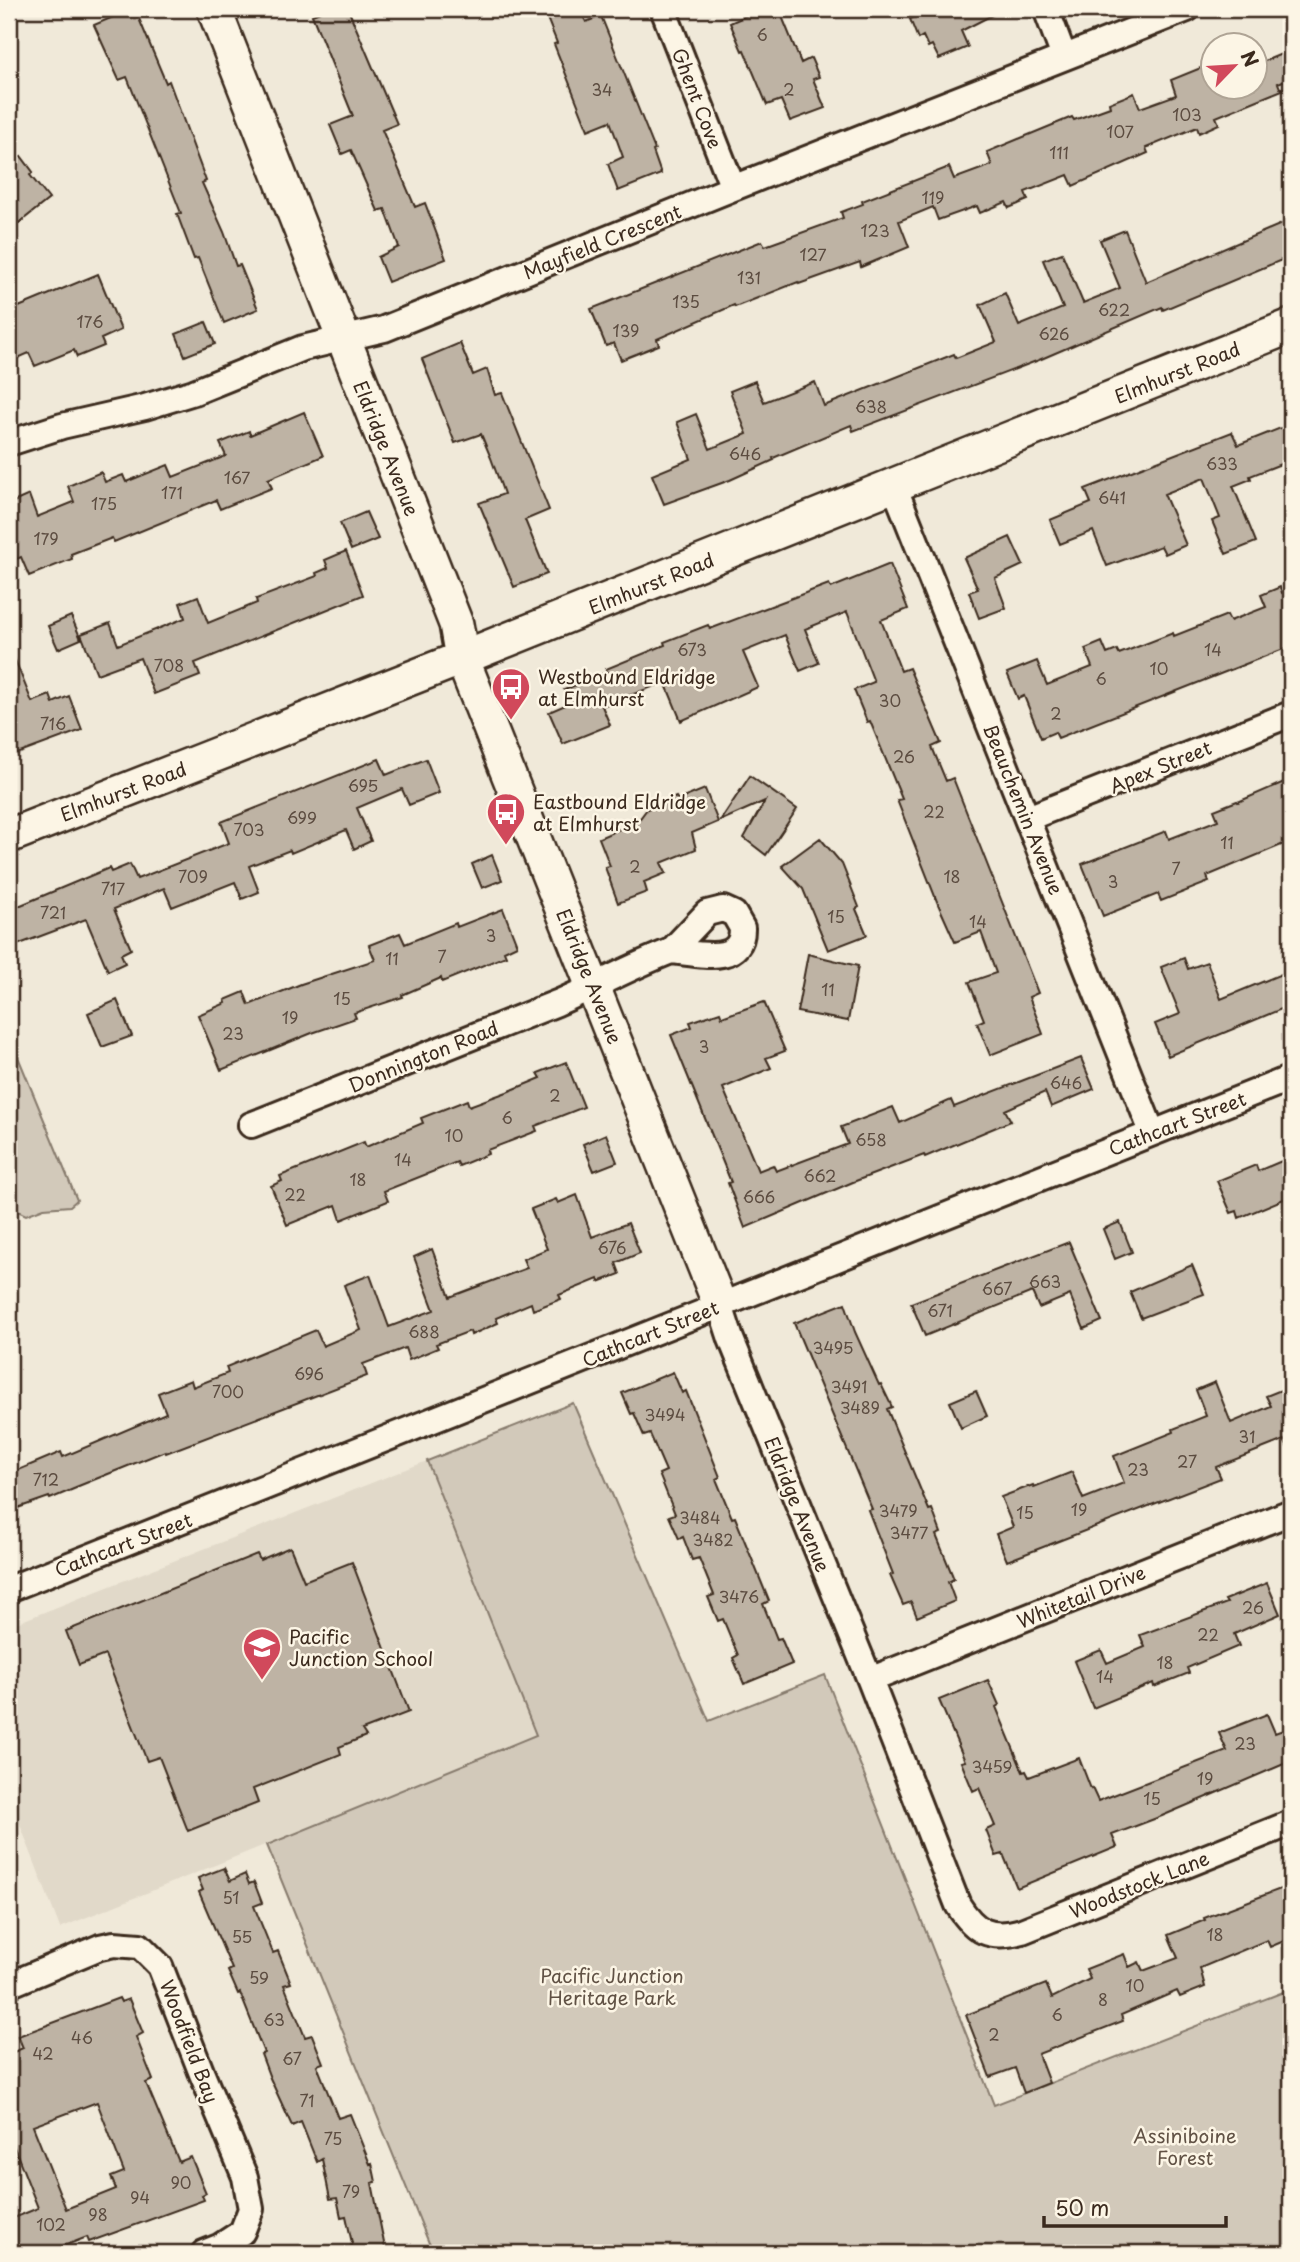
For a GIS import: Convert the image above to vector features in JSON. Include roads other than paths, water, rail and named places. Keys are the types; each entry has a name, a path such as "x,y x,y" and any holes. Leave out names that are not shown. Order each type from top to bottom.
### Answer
{"street":[{"name":"Eldridge Avenue","path":"214,9 456,625 462,658 958,1905 969,1922 986,1933"},
{"name":"Ghent Cove","path":"663,9 733,188"},
{"path":"1046,9 1064,57"},
{"name":"Mayfield Crescent","path":"9,443 62,426 145,407 194,392 303,348 384,329 1186,9"},
{"name":"Elmhurst Road","path":"9,836 1291,326"},
{"name":"Beauchemin Avenue","path":"894,486 1152,1132"},
{"name":"Apex Street","path":"1028,818 1291,714"},
{"name":"Donnington Road","path":"251,1125 595,987 632,966 671,951"},
{"name":"Cathcart Street","path":"9,1589 1291,1078"},
{"name":"Whitetail Drive","path":"870,1680 1291,1512"},
{"name":"Woodstock Lane","path":"986,1933 1002,1937 1022,1931 1291,1823"},
{"name":"Woodfield Bay","path":"9,1985 100,1947 114,1944 140,1946 160,1966 245,2176 251,2209 242,2232 204,2253"}],"place":[{"name":"Westbound Eldridge at Elmhurst","path":"511,721"},
{"name":"Eastbound Eldridge at Elmhurst","path":"506,846"},
{"name":"Pacific Junction School","path":"262,1681"}],"park label":[{"name":"Pacific Junction Heritage Park","path":"612,1986"},
{"name":"Assiniboine Forest","path":"1185,2146"}]}
